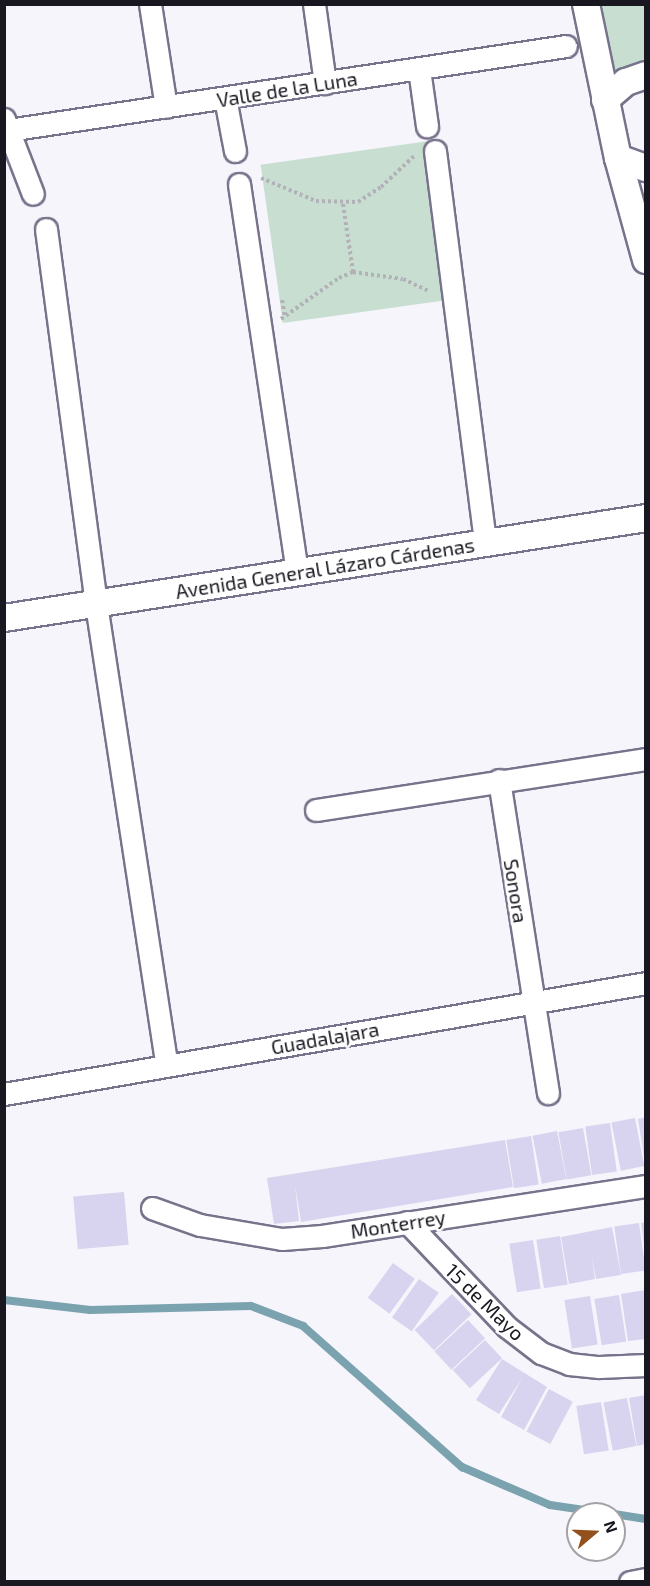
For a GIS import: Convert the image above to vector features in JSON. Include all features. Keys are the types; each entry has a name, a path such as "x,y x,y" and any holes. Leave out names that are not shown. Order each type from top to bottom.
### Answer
{"street":[{"path":"150,4 166,107"},
{"path":"314,4 325,83"},
{"path":"586,4 618,158 645,260"},
{"name":"Valle de la Luna","path":"6,124 166,107 566,46"},
{"path":"418,69 427,126"},
{"path":"605,100 626,82 645,75"},
{"path":"225,98 235,151"},
{"path":"6,124 33,194"},
{"path":"435,151 484,543"},
{"path":"618,158 645,168"},
{"path":"239,184 297,573"},
{"path":"46,229 96,604 167,1066"},
{"name":"Avenida General Lázaro Cárdenas","path":"4,618 645,518"},
{"path":"316,810 645,759"},
{"name":"Sonora","path":"499,780 548,1093"},
{"name":"Guadalajara","path":"4,1094 645,983"},
{"name":"Monterrey","path":"152,1208 200,1225 282,1239 645,1186"},
{"name":"15 de Mayo","path":"407,1222 507,1327 540,1353 568,1364 645,1365"},
{"path":"630,1581 645,1579"}],"path":[{"path":"263,178 291,194 343,204 358,202 381,187 415,155 435,151"},
{"path":"343,204 353,272"},
{"path":"285,317 305,300 353,272 403,279 454,303"}],"green space":[{"path":"602,5 645,5 645,62 614,70"},
{"path":"429,141 451,299 283,323 261,165"}],"building":[{"path":"646,1117 646,1157 644,1157 638,1119"},
{"path":"635,1118 644,1166 621,1171 611,1123"},
{"path":"610,1123 617,1172 592,1175 585,1126"},
{"path":"583,1128 591,1175 567,1180 558,1132"},
{"path":"557,1131 566,1179 542,1184 532,1136"},
{"path":"531,1136 539,1184 514,1188 506,1140"},
{"path":"505,1140 513,1187 301,1222 295,1185 299,1221 274,1224 267,1178"},
{"path":"124,1192 129,1245 78,1249 73,1196"},
{"path":"646,1222 646,1245 644,1245 641,1223"},
{"path":"639,1223 646,1271 621,1274 614,1226"},
{"path":"612,1227 621,1275 596,1279 592,1257 595,1279 569,1284 561,1237"},
{"path":"560,1236 568,1284 544,1288 536,1240"},
{"path":"533,1240 541,1288 517,1292 509,1244"},
{"path":"393,1263 415,1279 390,1314 368,1298"},
{"path":"419,1279 439,1293 412,1331 392,1318"},
{"path":"645,1290 646,1339 628,1341 621,1294"},
{"path":"452,1294 471,1314 434,1350 415,1330"},
{"path":"619,1295 626,1341 602,1345 594,1299"},
{"path":"590,1296 598,1344 572,1348 564,1300"},
{"path":"468,1320 485,1338 451,1370 434,1351"},
{"path":"485,1340 502,1358 470,1388 453,1370"},
{"path":"502,1359 547,1387 524,1430 501,1417 522,1378 499,1414 476,1400"},
{"path":"549,1389 573,1402 550,1444 526,1431"},
{"path":"646,1395 646,1444 637,1446 629,1398"},
{"path":"627,1398 636,1446 613,1451 603,1403"},
{"path":"601,1402 609,1450 584,1454 576,1406"}],"waterway":[{"path":"4,1300 90,1310 251,1306 303,1326 462,1467 550,1505 566,1507"},
{"path":"626,1516 646,1519"}]}
